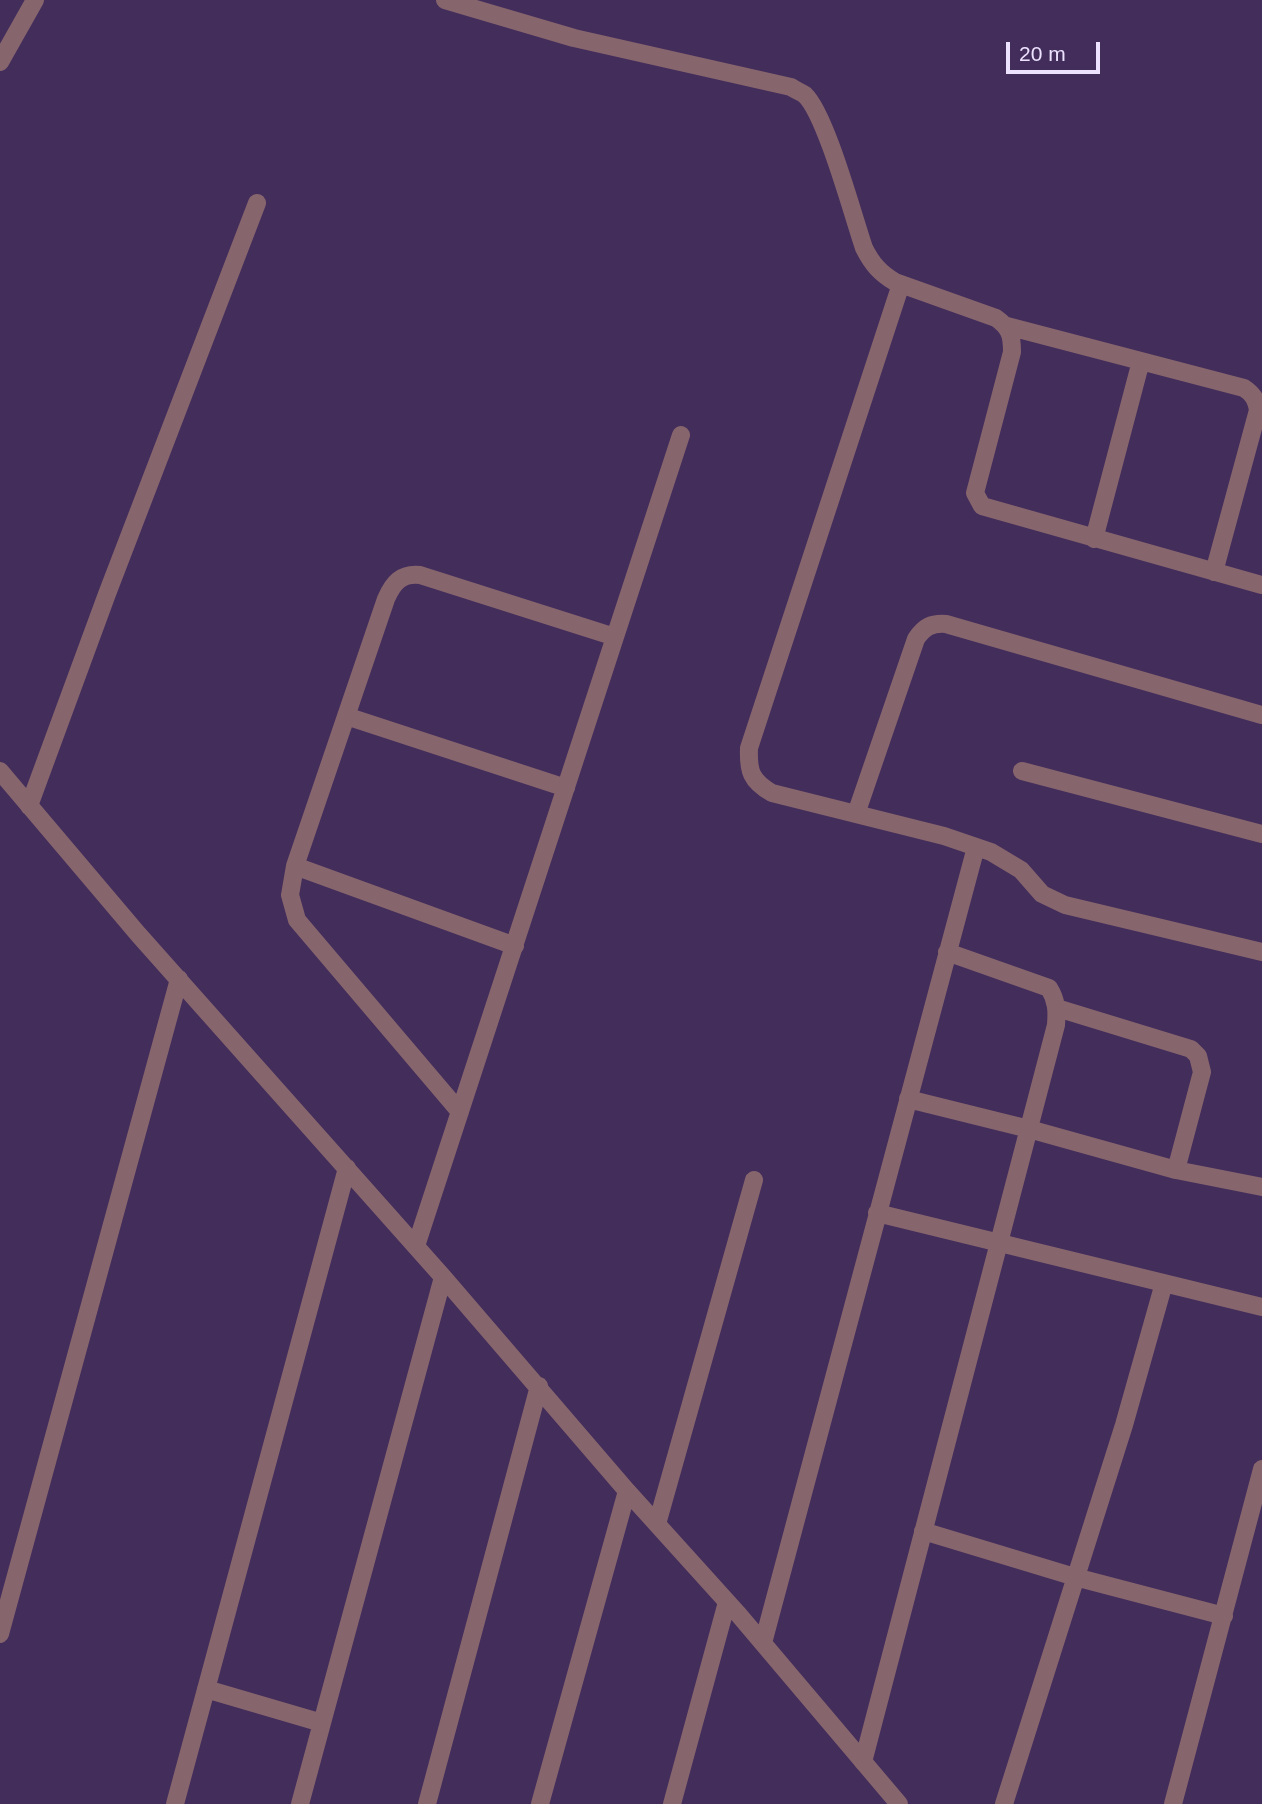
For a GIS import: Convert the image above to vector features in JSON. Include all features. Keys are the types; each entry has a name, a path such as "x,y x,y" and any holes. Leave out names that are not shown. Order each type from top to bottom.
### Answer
{"street":[{"path":"0,62 35,0"},
{"path":"445,0 574,38 791,87 805,95 815,110 864,248 883,275 996,318 1007,326 1244,388 1252,393 1258,410 1214,572"},
{"path":"29,806 257,203"},
{"path":"901,284 749,748 748,766 754,778 772,793 976,846 1006,859 1021,870 1042,894 1065,905 1262,953"},
{"path":"1007,326 1012,337 1012,352 975,493 982,506 1262,585"},
{"path":"1094,538 1141,361"},
{"path":"416,1246 681,435"},
{"path":"460,1112 297,920 290,895 295,866 391,587 400,578 409,574 420,575 615,637"},
{"path":"856,814 916,639 922,629 933,623 946,624 1262,715"},
{"path":"346,716 566,788"},
{"path":"0,771 179,979 763,1643 900,1804"},
{"path":"1022,771 1262,834"},
{"path":"763,1643 976,846"},
{"path":"295,866 515,946"},
{"path":"863,1762 1056,1025 1057,1008 1049,988 947,952"},
{"path":"0,1634 179,979"},
{"path":"1057,1008 1191,1049 1198,1056 1202,1073 1175,1171"},
{"path":"908,1099 1029,1129 1175,1171 1262,1187"},
{"path":"175,1804 347,1168"},
{"path":"657,1524 754,1181"},
{"path":"877,1213 1262,1307"},
{"path":"300,1804 443,1277"},
{"path":"1004,1804 1124,1425 1164,1283"},
{"path":"427,1804 539,1386"},
{"path":"1173,1804 1262,1469"},
{"path":"540,1804 627,1491"},
{"path":"923,1531 1075,1577 1224,1616"},
{"path":"673,1804 727,1602"},
{"path":"206,1689 322,1723"}]}
